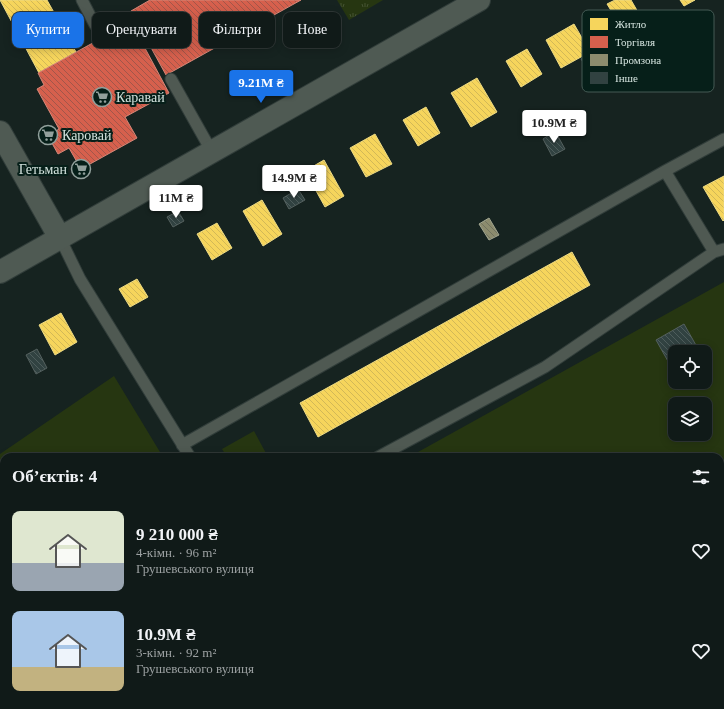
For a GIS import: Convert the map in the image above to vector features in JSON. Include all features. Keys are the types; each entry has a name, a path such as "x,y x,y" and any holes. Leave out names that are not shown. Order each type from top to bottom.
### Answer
{"street":[{"path":"0,272 479,0"},
{"path":"0,132 60,238"}],"lane":[{"path":"82,0 92,18"},
{"path":"171,79 212,152"},
{"path":"182,445 724,139"},
{"path":"385,453 545,367 719,250 665,171"},
{"path":"60,238 80,278 187,453"}],"green space":[{"path":"337,0 383,0 349,20"},
{"path":"724,282 724,453 416,453"},
{"path":"114,376 161,453 1,453"},
{"path":"254,431 266,453 224,453 222,449"}],"building: Житло":[{"path":"0,0 47,0 54,12 12,12 12,22"},
{"path":"615,0 631,0 637,10 611,10 607,4"},
{"path":"680,0 695,0 684,6"},
{"path":"574,24 582,38 582,56 561,68 546,40"},
{"path":"26,48 74,48 76,52 39,73"},
{"path":"527,49 542,74 521,87 506,61"},
{"path":"477,78 497,112 471,127 451,93"},
{"path":"426,107 440,133 418,146 403,120"},
{"path":"375,134 392,164 366,177 350,148"},
{"path":"324,160 344,196 325,207 305,171"},
{"path":"724,176 724,220 723,221 703,187"},
{"path":"262,200 282,234 263,246 243,211"},
{"path":"217,223 232,248 212,260 197,234"},
{"path":"572,252 590,285 318,437 300,403"},
{"path":"137,279 148,297 130,307 119,289"},
{"path":"61,313 77,342 55,355 39,325"}],"building: Торгівля":[{"path":"150,0 301,0 275,14 275,12 199,12 199,48 215,48 166,75 151,48 191,48 191,12 131,11"},
{"name":"Каравай","path":"92,43 92,48 145,48 169,93 125,117 137,138 81,169 69,148 58,154 48,136 59,129 37,89 44,85 38,73"}],"building: Промзона":[{"path":"489,218 499,235 489,240 479,224"}],"building: Інше":[{"path":"555,131 565,149 552,156 543,139"},
{"path":"298,189 305,200 289,209 283,198"},
{"path":"178,211 184,221 173,227 167,217"},
{"path":"684,324 696,345 668,345 668,361 656,340"},
{"path":"37,349 47,368 36,374 26,355"}],"place":[{"name":"Каравай","path":"102,97"},
{"name":"Каровай","path":"48,135"},
{"name":"Гетьман","path":"81,169"}]}
